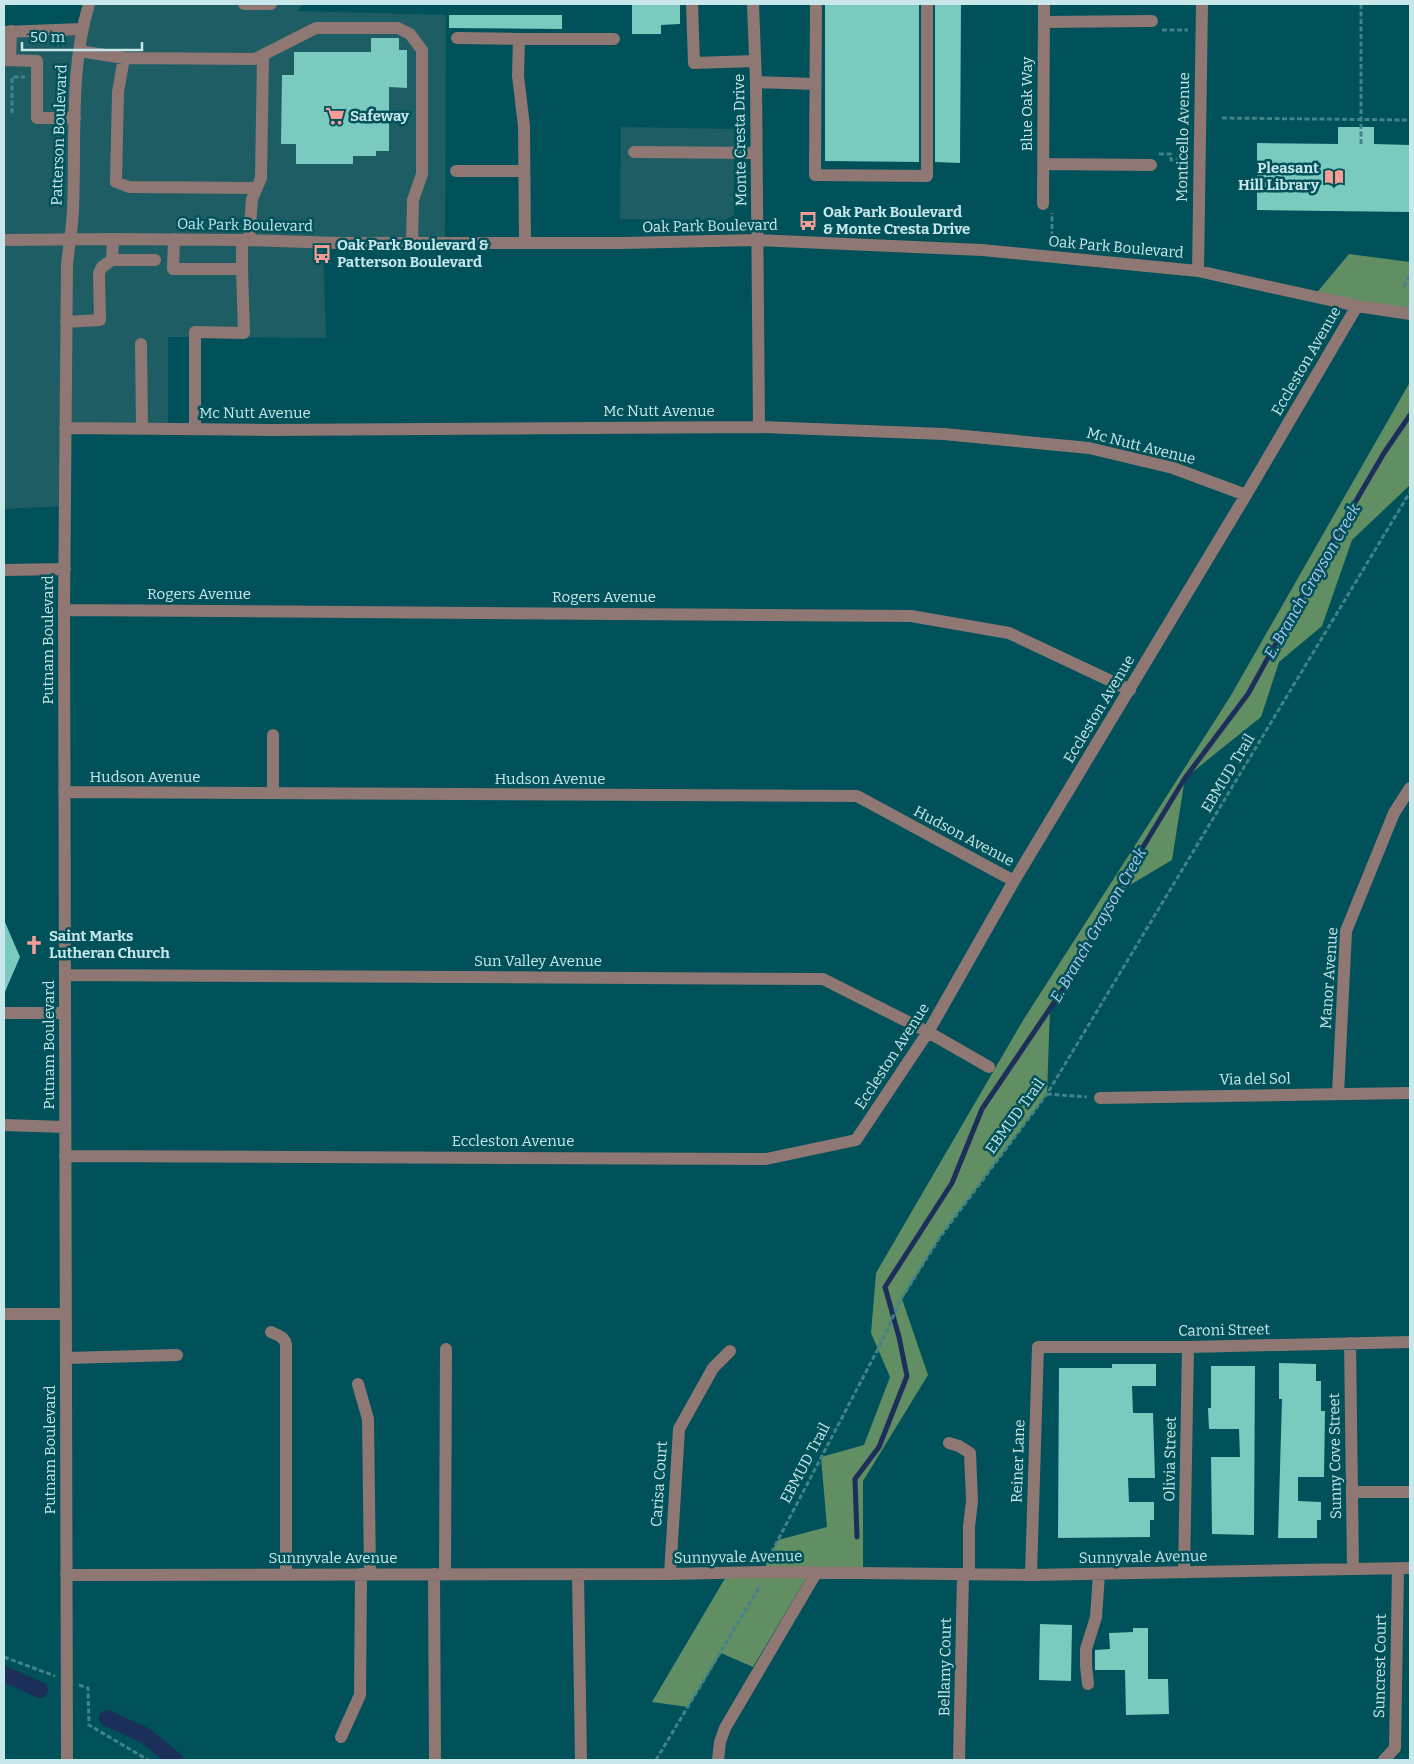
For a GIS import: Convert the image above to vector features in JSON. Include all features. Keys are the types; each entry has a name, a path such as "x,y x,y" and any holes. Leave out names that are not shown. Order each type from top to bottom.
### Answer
{"street":[{"name":"Patterson Boulevard","path":"70,239 73,212 75,118 79,51 81,29 88,4"},
{"path":"244,4 271,4"},
{"path":"692,4 694,63 755,61"},
{"name":"Monte Cresta Drive","path":"753,4 756,82 759,427"},
{"path":"816,4 815,175 927,176 927,4"},
{"name":"Blue Oak Way","path":"1043,204 1044,4"},
{"name":"Monticello Avenue","path":"1198,271 1202,4"},
{"path":"1044,22 1152,21"},
{"path":"79,51 124,58 255,59 316,28 398,28 410,34 422,50 422,174 413,200 412,243"},
{"path":"75,118 37,118 37,61 7,60 8,32 81,29"},
{"path":"457,38 614,39"},
{"path":"519,39 518,76 524,126 525,243"},
{"path":"195,429 195,332 244,333 242,269 252,199 261,178 262,55"},
{"path":"124,58 118,92 116,182 129,187 256,188"},
{"path":"756,82 815,84"},
{"path":"634,152 757,153"},
{"path":"1043,164 1151,165"},
{"path":"456,171 524,171"},
{"name":"Putnam Boulevard","path":"67,1760 64,610 66,322 67,264 70,239"},
{"path":"112,260 113,239"},
{"path":"174,239 173,269 242,269"},
{"name":"Oak Park Boulevard","path":"4,240 174,239 339,243 622,243 757,240 982,250 1198,271 1357,306 1410,314"},
{"path":"66,322 100,320 99,273 102,266 112,260 155,260"},
{"name":"Eccleston Avenue","path":"65,1156 766,1158 856,1140 928,1032 1014,881 1246,496 1357,306"},
{"path":"142,344 142,428"},
{"name":"Mc Nutt Avenue","path":"65,428 759,427 944,434 1089,448 1173,468 1246,496"},
{"path":"4,570 65,568"},
{"name":"Rogers Avenue","path":"64,610 911,616 1009,633 1130,690"},
{"path":"273,735 273,794"},
{"name":"Manor Avenue","path":"1338,1094 1346,931 1394,813 1410,788"},
{"name":"Hudson Avenue","path":"64,792 857,796 1014,881"},
{"name":"Sun Valley Avenue","path":"65,975 823,978 928,1032 989,1067"},
{"path":"4,1012 65,1013"},
{"name":"Via del Sol","path":"1100,1098 1410,1093"},
{"path":"4,1125 65,1127"},
{"path":"4,1314 65,1314"},
{"path":"271,1332 286,1340 286,1574"},
{"name":"Caroni Street","path":"1038,1347 1188,1347 1410,1342"},
{"name":"Sunny Cove Street","path":"1350,1343 1353,1569"},
{"name":"Reiner Lane","path":"1031,1576 1038,1347"},
{"name":"Olivia Street","path":"1184,1572 1188,1347"},
{"path":"435,1760 446,1349"},
{"name":"Carisa Court","path":"670,1574 679,1430 713,1368 730,1351"},
{"path":"66,1358 178,1355"},
{"path":"341,1737 360,1694 365,1574 368,1419 358,1384"},
{"name":"Bellamy Court","path":"949,1443 959,1446 970,1453 972,1501 966,1574 959,1760"},
{"path":"1352,1492 1410,1492"},
{"name":"Sunnyvale Avenue","path":"66,1575 816,1572 1031,1576 1404,1568"},
{"name":"Suncrest Court","path":"1384,1760 1395,1748 1404,1568"},
{"path":"718,1760 720,1742 725,1728 816,1572"},
{"path":"578,1574 581,1760"},
{"path":"1088,1684 1086,1649 1096,1617 1099,1574"}],"path":[{"path":"1361,4 1361,144"},
{"path":"1152,21 1157,30 1201,30"},
{"path":"1222,118 1410,120"},
{"path":"1151,165 1157,154 1171,154 1171,160 1200,160"},
{"path":"1043,204 1052,205 1053,236 1051,257"},
{"path":"1404,287 1410,274"},
{"name":"EBMUD Trail","path":"656,1760 764,1580 767,1560 880,1346 902,1300 940,1237 1047,1094 1410,492"},
{"path":"1047,1094 1100,1098"}],"shaded area":[{"path":"89,4 303,4 297,11 446,15 445,243 323,243 326,338 168,337 168,428 66,428 65,506 4,509 4,32 81,29"},
{"path":"621,127 734,129 734,215 725,220 620,219"}],"green space":[{"path":"1349,254 1410,262 1410,315 1314,296"},
{"path":"1410,382 1410,485 1352,540 1322,626 1279,662 1261,717 1185,778 1172,860 1115,894 1078,967 1050,1008 1047,1094 940,1237 902,1299 928,1375 863,1481 863,1573 809,1573 753,1667 721,1653 688,1707 652,1702 727,1575 765,1572 767,1560 778,1540 827,1527 821,1457 864,1445 890,1377 871,1333 876,1273 1022,1022 1230,697"}],"building":[{"path":"632,4 680,4 680,24 661,25 661,34 632,34"},
{"path":"825,4 919,4 919,162 825,161"},
{"path":"935,4 961,4 960,163 935,162"},
{"path":"449,15 562,15 562,29 449,28"},
{"name":"Safeway","path":"371,38 399,38 399,50 407,50 407,88 389,87 389,151 376,151 376,156 353,156 353,164 296,164 296,144 281,144 282,75 294,75 294,52 371,52"},
{"name":"Pleasant Hill Library","path":"1338,127 1374,127 1374,144 1410,145 1410,212 1257,210 1257,143 1338,144"},
{"path":"4,920 20,957 4,994"},
{"path":"1279,1363 1316,1364 1316,1381 1321,1381 1321,1411 1325,1411 1324,1477 1298,1477 1298,1501 1321,1502 1321,1520 1317,1520 1317,1538 1278,1538 1282,1399 1279,1399"},
{"path":"1112,1364 1156,1364 1156,1386 1132,1386 1133,1413 1153,1413 1155,1478 1128,1478 1129,1502 1154,1502 1154,1520 1150,1520 1150,1537 1058,1538 1059,1368 1112,1368"},
{"path":"1211,1366 1255,1366 1254,1535 1212,1534 1211,1457 1240,1457 1239,1429 1209,1429 1208,1408 1211,1408"},
{"path":"1040,1624 1072,1625 1071,1681 1039,1680"},
{"path":"1133,1628 1148,1628 1148,1679 1168,1679 1169,1714 1126,1715 1125,1670 1095,1670 1095,1650 1110,1649 1109,1633 1133,1632"}],"waterway":[{"name":"E. Branch Grayson Creek","path":"857,1537 855,1479 879,1447 907,1376 899,1337 885,1287 952,1183 982,1109 1078,967 1115,893 1185,778 1248,694 1329,547 1384,453 1410,415"},
{"path":"4,1674 40,1690"},
{"path":"107,1718 146,1736 175,1760"}],"place":[{"name":"Safeway","path":"335,116"},
{"name":"Pleasant Hill Library","path":"1334,177"},
{"name":"Oak Park Boulevard & Monte Cresta Drive","path":"808,221"},
{"name":"Oak Park Boulevard & Patterson Boulevard","path":"322,254"},
{"name":"Saint Marks Lutheran Church","path":"34,945"}]}
